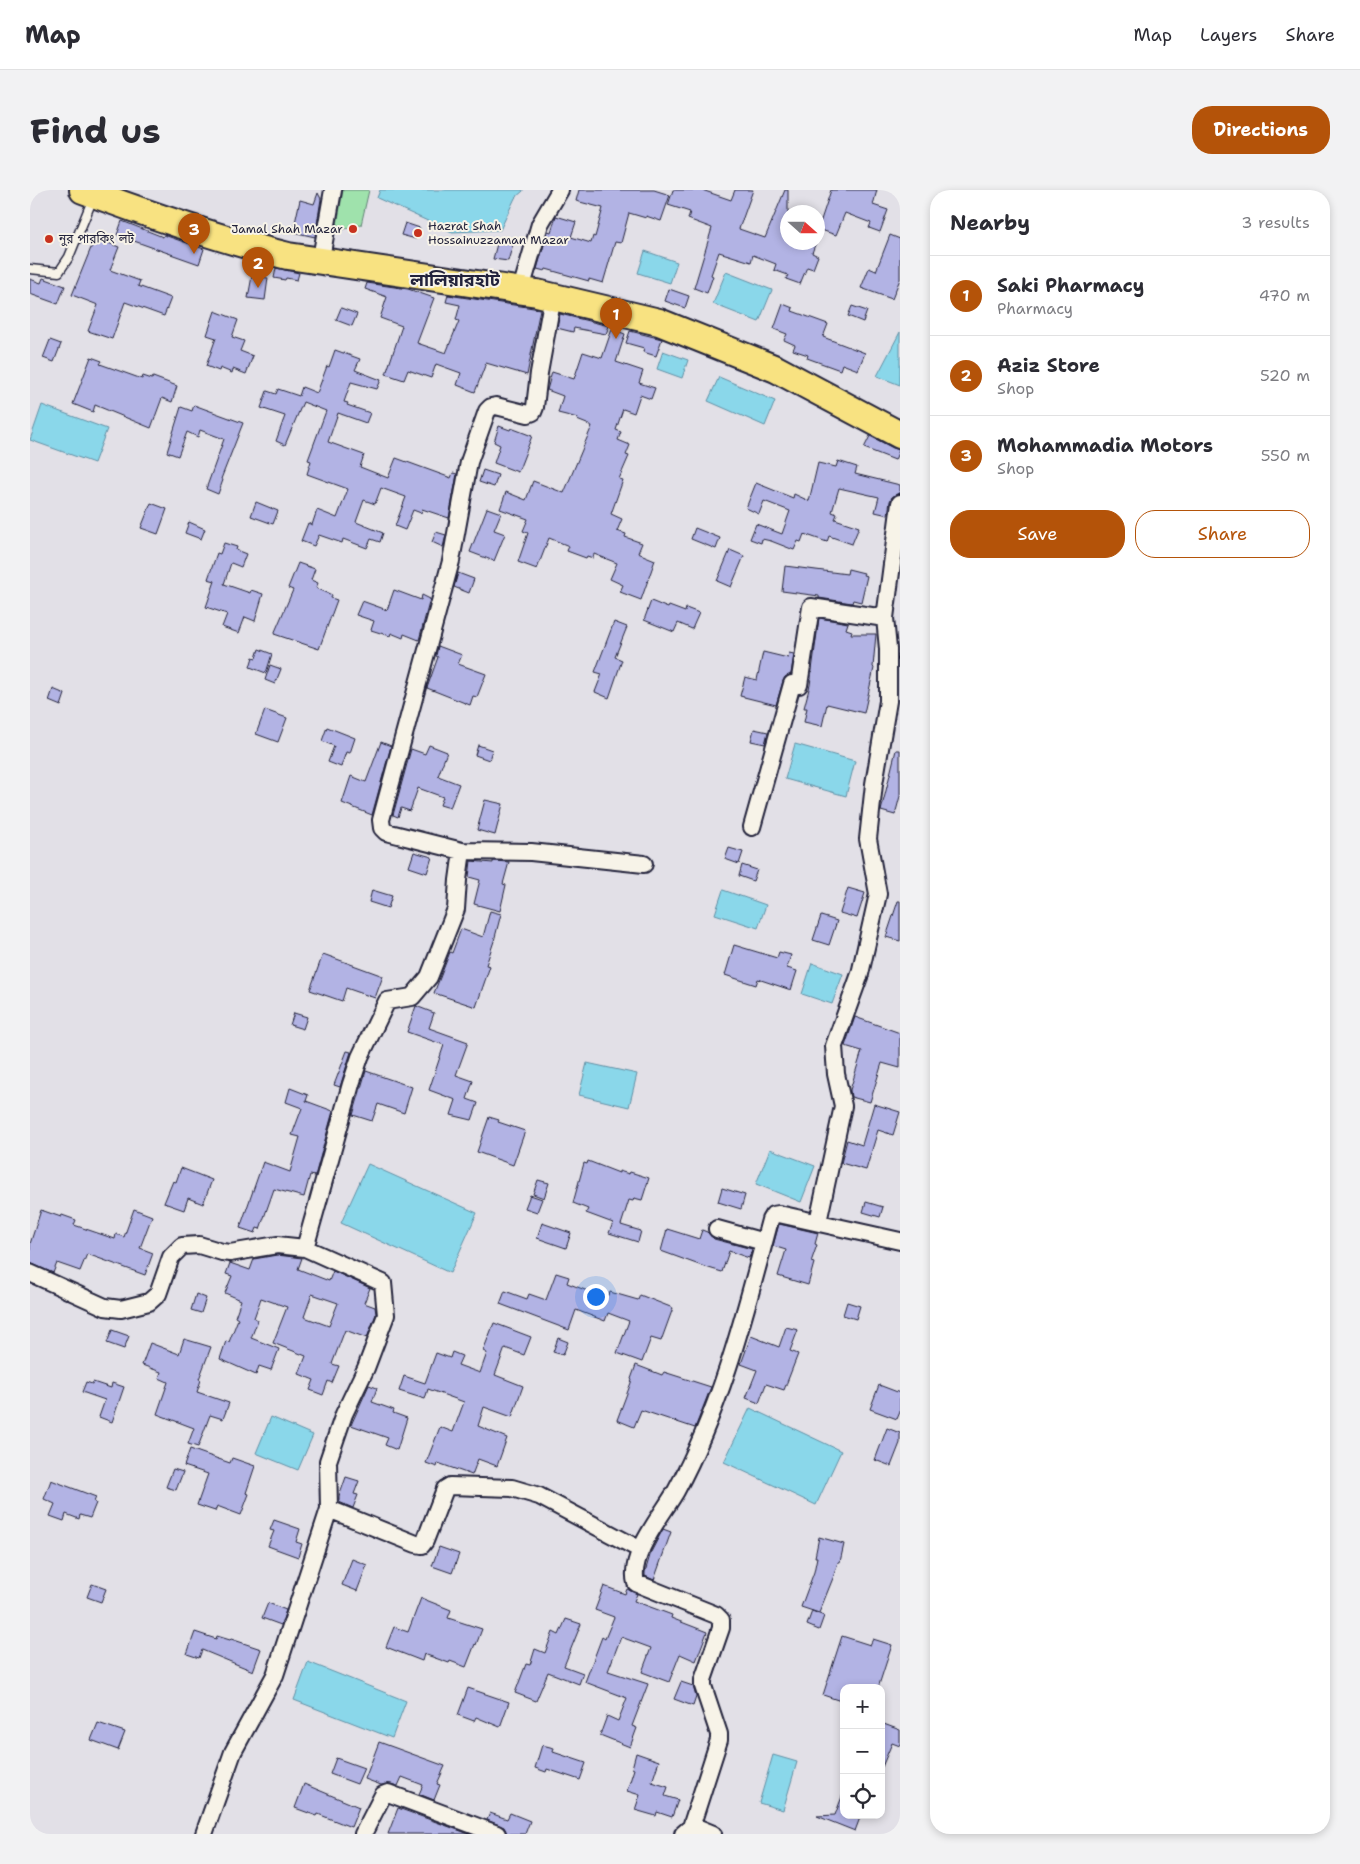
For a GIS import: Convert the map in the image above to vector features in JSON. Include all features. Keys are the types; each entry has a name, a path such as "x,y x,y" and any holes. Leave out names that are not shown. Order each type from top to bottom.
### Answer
{"highway":[{"path":"123,190 171,211 245,233 283,242 380,258 420,262 538,287 659,322 722,346 784,373 900,435"},
{"path":"88,192 168,221 288,256 622,299 675,315 782,356 900,417"}],"street":[{"path":"322,247 333,190"},
{"path":"560,190 540,224 533,412 528,414 491,406 487,411 469,462 451,561 381,820 382,828 386,832 462,851 531,852 644,864"},
{"path":"818,1222 843,1106 836,1074 834,1046 860,974 878,894 868,839 874,784 888,701 888,649 885,618 900,503"},
{"path":"752,827 792,684 800,686 811,607 885,618"},
{"path":"305,1248 360,1057 386,1001 412,997 429,977 456,909 462,851"},
{"path":"687,1830 719,1740 719,1734 703,1686 703,1680 721,1628 721,1620 716,1615 636,1583 634,1576 641,1550 655,1523 676,1492 709,1420 740,1331 770,1220 773,1215 779,1214 900,1241"},
{"path":"716,1229 764,1242"},
{"path":"30,1273 105,1307 121,1308 149,1302 158,1294 171,1257 182,1246 199,1245 222,1252 230,1252 277,1245 305,1248 383,1283 386,1315 366,1368 344,1414 328,1461 329,1509 275,1675 233,1752 204,1834"},
{"path":"329,1509 422,1545 445,1489 450,1486 512,1488 539,1496 641,1550"},
{"path":"363,1834 382,1795 388,1793 497,1834"},
{"path":"687,1830 696,1827 713,1834"}],"lane":[{"path":"30,269 59,272 65,265 88,192"}],"green space":[{"path":"343,190 369,190 361,225 336,231"}],"water":[{"path":"380,190 523,191 515,198 500,230 452,232 377,198"},
{"path":"645,251 677,262 670,283 638,273"},
{"path":"726,272 772,290 759,322 713,304"},
{"path":"900,332 900,385 877,376"},
{"path":"663,351 688,360 682,378 657,369"},
{"path":"719,377 775,401 765,426 708,401"},
{"path":"42,405 107,429 94,463 30,440"},
{"path":"795,744 855,761 846,796 785,779"},
{"path":"723,890 766,905 758,928 715,914"},
{"path":"812,963 843,974 832,1004 802,994"},
{"path":"587,1063 637,1074 629,1107 579,1095"},
{"path":"770,1149 815,1166 801,1202 756,1184"},
{"path":"368,1164 477,1213 450,1273 341,1223"},
{"path":"750,1408 841,1451 816,1505 724,1462"},
{"path":"271,1417 313,1435 298,1470 256,1453"},
{"path":"308,1662 406,1701 392,1738 294,1700"},
{"path":"773,1755 797,1762 783,1810 759,1803"}],"building":[{"path":"579,190 654,190 670,195 661,221 629,213 621,243 615,242 603,283 546,269 545,271 537,269 548,231 551,232 556,216 576,222 571,237 591,243 593,236 595,237 603,208 576,201"},
{"path":"673,190 702,190 731,200 735,190 753,190 739,229 765,238 785,190 788,190 788,205 780,205 780,250 813,250 812,253 818,256 813,269 807,267 800,284 786,279 788,275 774,270 776,264 753,255 751,262 719,252 707,293 694,288 712,228 688,219 690,212 668,205"},
{"path":"831,190 877,190 873,205 888,210 880,232 869,228 871,223 845,213 836,235 825,231 825,208"},
{"path":"318,193 321,199 315,237 293,232 300,200 314,204"},
{"path":"122,221 163,237 164,235 204,249 199,264 117,235"},
{"path":"405,223 420,228 416,239 401,235"},
{"path":"890,235 900,239 900,279 892,299 861,288 869,268 876,271"},
{"path":"95,238 119,247 110,270 140,281 138,286 171,298 164,316 125,302 112,339 88,331 98,305 72,295"},
{"path":"498,240 513,244 508,261 493,259"},
{"path":"276,268 299,273 297,280 274,278"},
{"path":"252,276 268,278 265,300 248,298"},
{"path":"43,278 65,286 58,304 30,294 30,279 41,283"},
{"path":"367,283 408,289 434,298 417,343 446,353 459,321 456,320 460,305 446,302 448,295 540,309 527,375 486,363 475,392 457,385 461,373 436,364 431,378 408,370 404,380 386,374 402,326 380,318 387,297 365,289"},
{"path":"669,289 689,296 685,308 665,301"},
{"path":"783,304 793,308 792,311 828,324 823,337 865,353 858,370 842,364 840,370 807,358 808,355 793,350 795,345 784,340 787,334 774,329"},
{"path":"852,306 867,311 863,322 848,316"},
{"path":"341,308 357,314 352,326 336,320"},
{"path":"215,311 238,320 232,337 244,341 240,351 253,356 246,374 233,369 232,373 220,368 219,371 206,366 216,338 207,335"},
{"path":"560,314 609,326 606,334 574,328 573,332 557,328"},
{"path":"612,329 625,334 616,362 643,371 639,383 655,388 651,399 640,395 634,413 623,409 616,430 621,432 618,440 630,445 626,455 629,456 619,479 623,480 611,514 622,519 617,531 626,534 625,537 642,543 638,553 655,560 641,600 620,592 623,585 610,579 617,563 594,554 593,558 587,556 586,558 567,551 569,546 549,538 537,569 518,562 528,533 523,531 528,519 500,509 506,492 526,500 533,481 564,493 592,426 577,420 578,418 558,413 563,396 547,390 552,372 574,379 583,352 602,358"},
{"path":"630,331 662,339 656,356 643,352 644,348 626,343"},
{"path":"50,340 61,344 54,362 43,358"},
{"path":"335,350 360,359 355,370 381,380 377,389 351,382 344,402 348,403 347,405 370,413 366,423 338,413 328,442 364,455 360,467 388,478 396,458 451,478 453,473 457,474 449,518 422,509 421,513 413,510 405,530 395,526 406,497 381,488 375,504 364,500 356,522 383,533 380,542 371,539 367,548 343,539 342,543 319,535 314,546 301,541 308,523 312,525 317,510 337,518 348,489 307,474 311,461 308,460 326,411 303,402 285,445 276,441 285,416 261,408 267,391 276,394 278,389 299,396 302,387 317,393"},
{"path":"91,357 102,361 100,364 142,379 143,376 152,379 153,377 177,386 172,402 162,398 151,428 95,405 93,412 73,404"},
{"path":"194,405 243,423 221,479 223,480 218,494 206,489 224,439 200,430 198,437 187,432 178,456 167,452 181,407 192,411"},
{"path":"499,426 510,430 511,428 532,436 518,472 494,463 500,445 494,442"},
{"path":"870,436 899,450 895,460 864,448"},
{"path":"838,461 857,467 855,474 900,485 900,493 892,497 890,501 888,515 875,512 879,497 839,488 832,512 837,514 835,519 859,527 852,544 829,536 827,542 804,534 801,542 798,541 794,550 771,541 762,539 761,543 750,539 756,524 782,534 790,511 764,501 759,514 746,508 756,483 793,498 794,494 809,501 818,463 836,467"},
{"path":"483,470 498,475 494,487 479,482"},
{"path":"256,502 278,511 273,524 251,516"},
{"path":"151,503 167,509 158,534 141,528"},
{"path":"487,508 501,513 494,530 505,534 494,561 470,552"},
{"path":"189,522 205,529 201,539 185,533"},
{"path":"695,528 720,538 716,549 691,539"},
{"path":"436,532 446,535 443,547 432,542"},
{"path":"224,543 237,547 236,550 246,554 241,567 231,563 224,584 250,593 251,590 263,594 255,621 245,617 239,633 222,627 227,614 206,607 215,581 208,579 217,553 220,554"},
{"path":"730,550 744,556 731,587 717,581"},
{"path":"298,563 315,569 311,580 318,583 316,588 332,595 331,598 337,600 319,649 274,634 293,590 288,588"},
{"path":"785,566 847,574 848,569 864,573 863,575 867,576 861,602 853,600 852,603 782,591"},
{"path":"458,573 474,579 469,593 454,587"},
{"path":"394,590 421,600 422,595 430,599 419,640 404,634 403,638 391,633 390,636 371,630 374,621 356,615 362,601 387,610"},
{"path":"651,601 668,608 669,606 685,612 686,608 699,613 692,629 678,623 674,632 644,620"},
{"path":"819,618 848,623 846,629 852,631 851,634 876,634 874,668 864,713 827,704 822,726 804,722 807,708 804,708 810,685"},
{"path":"614,622 627,627 615,657 622,660 609,698 595,692 602,674 595,672"},
{"path":"438,646 462,655 458,664 486,674 477,697 473,696 470,705 427,688 438,657 436,656"},
{"path":"259,649 272,654 266,673 250,667 253,657 256,658"},
{"path":"763,652 788,658 789,653 794,654 791,674 785,677 783,681 776,705 740,696 745,677 757,680"},
{"path":"270,665 281,669 275,684 265,680"},
{"path":"53,689 65,694 61,706 49,701"},
{"path":"265,710 287,718 278,742 256,734"},
{"path":"327,727 355,738 350,753 346,752 341,767 328,762 334,746 322,741"},
{"path":"754,729 768,732 765,744 751,741"},
{"path":"381,742 391,746 372,815 342,803 351,776 366,782"},
{"path":"429,745 447,752 438,776 459,784 450,808 440,805 443,797 418,788 410,811 401,808 398,817 393,815 411,749 425,754"},
{"path":"478,745 492,750 489,760 475,755"},
{"path":"896,750 900,750 900,796 895,815 881,811"},
{"path":"485,800 503,804 495,835 477,830"},
{"path":"729,848 743,852 739,864 725,859"},
{"path":"414,852 432,857 427,873 409,867"},
{"path":"471,861 509,862 503,884 506,885 500,911 474,904 480,880 469,877"},
{"path":"742,865 757,870 753,881 739,876"},
{"path":"848,888 865,893 857,918 840,913"},
{"path":"372,890 392,896 388,908 369,902"},
{"path":"898,901 900,901 900,941 886,937"},
{"path":"490,911 501,914 486,965 490,966 476,1007 434,993 461,929 483,937"},
{"path":"821,916 837,921 829,945 813,940"},
{"path":"734,945 777,958 779,952 791,955 787,968 797,971 791,990 758,979 756,985 725,975"},
{"path":"323,954 383,976 375,998 346,988 342,1001 310,990"},
{"path":"416,1006 434,1013 429,1028 468,1042 456,1075 473,1081 467,1099 478,1103 472,1120 451,1115 456,1100 429,1090 444,1045 407,1032"},
{"path":"294,1013 307,1017 303,1029 290,1025"},
{"path":"855,1017 900,1033 900,1068 882,1063 870,1102 851,1097 850,1090 862,1051 845,1046"},
{"path":"347,1051 351,1052 340,1087 334,1085"},
{"path":"366,1071 412,1087 404,1113 378,1104 372,1121 353,1115"},
{"path":"290,1088 308,1095 306,1101 333,1111 315,1176 310,1175 304,1197 274,1189 260,1229 257,1228 255,1233 240,1228 263,1162 290,1172 300,1137 292,1135 302,1108 286,1102"},
{"path":"874,1104 900,1112 893,1135 878,1130 866,1170 841,1163 847,1140 862,1145"},
{"path":"489,1117 525,1131 513,1165 477,1152"},
{"path":"588,1161 619,1173 619,1171 629,1174 630,1172 649,1178 642,1200 634,1198 633,1201 629,1200 621,1225 641,1231 638,1242 609,1233 613,1223 586,1213 588,1209 573,1203 584,1163 587,1164"},
{"path":"181,1168 212,1180 203,1204 188,1198 184,1210 164,1203 173,1181 176,1182"},
{"path":"538,1180 549,1183 544,1198 533,1194"},
{"path":"722,1188 745,1195 741,1209 718,1202"},
{"path":"530,1195 542,1199 537,1212 525,1208"},
{"path":"866,1202 883,1207 880,1217 863,1212"},
{"path":"134,1209 152,1216 140,1248 153,1253 145,1275 87,1254 80,1271 57,1263 53,1273 30,1263 30,1244 41,1210 76,1220 74,1225 115,1239 116,1234 124,1237"},
{"path":"542,1223 571,1233 566,1248 537,1238"},
{"path":"779,1224 818,1233 815,1244 817,1245 811,1262 814,1263 808,1285 778,1276 786,1250 773,1246"},
{"path":"667,1229 699,1239 702,1230 714,1239 752,1249 749,1258 729,1251 722,1272 661,1251"},
{"path":"277,1255 302,1258 298,1269 329,1281 333,1271 370,1288 364,1303 375,1307 376,1314 367,1338 345,1330 332,1364 339,1366 332,1383 328,1381 323,1395 310,1390 314,1380 299,1374 306,1356 273,1343 287,1307 261,1298 254,1318 258,1320 251,1338 279,1349 271,1370 259,1366 256,1375 220,1359 226,1341 229,1342 238,1319 235,1317 241,1300 225,1293 232,1276 226,1274 230,1263 250,1270 254,1259","holes":["312,1294 338,1303 329,1326 304,1317"]},
{"path":"556,1273 569,1277 567,1283 593,1293 594,1290 609,1295 610,1292 638,1300 640,1295 673,1308 661,1341 651,1338 642,1362 617,1353 629,1321 608,1313 605,1321 576,1310 569,1330 500,1304 505,1291 527,1299 529,1294 546,1300"},
{"path":"196,1294 206,1298 201,1313 191,1310"},
{"path":"847,1302 860,1306 856,1319 843,1315"},
{"path":"494,1323 531,1337 524,1355 505,1348 495,1375 523,1386 512,1417 484,1407 478,1426 507,1438 497,1466 478,1459 472,1475 438,1463 437,1467 426,1463 440,1427 453,1432 464,1402 428,1389 425,1399 399,1391 404,1376 425,1383 436,1353 450,1358 452,1352 462,1356 458,1365 480,1373 487,1353 483,1351"},
{"path":"786,1327 798,1330 790,1351 798,1354 784,1390 766,1384 759,1403 746,1398 757,1370 741,1364 751,1336 779,1347"},
{"path":"112,1330 129,1336 124,1349 107,1343"},
{"path":"558,1338 568,1342 563,1355 553,1352"},
{"path":"184,1339 211,1347 199,1379 201,1380 197,1392 229,1403 223,1419 210,1415 198,1447 188,1444 194,1428 157,1414 168,1382 159,1378 161,1372 142,1365 150,1343 179,1354"},
{"path":"636,1365 662,1375 664,1372 711,1387 695,1428 641,1410 634,1427 617,1420"},
{"path":"86,1382 92,1384 93,1382 111,1388 112,1383 124,1387 112,1422 99,1417 105,1400 82,1392"},
{"path":"369,1385 377,1388 372,1402 394,1410 393,1413 407,1418 397,1450 385,1445 388,1438 351,1425"},
{"path":"879,1385 900,1393 900,1412 897,1419 870,1409"},
{"path":"887,1428 900,1433 900,1443 891,1466 875,1460"},
{"path":"190,1449 230,1463 232,1458 255,1466 246,1493 249,1494 241,1515 217,1506 215,1511 197,1505 208,1474 184,1466"},
{"path":"173,1469 183,1472 176,1490 166,1487"},
{"path":"346,1477 359,1481 354,1494 358,1495 353,1508 339,1502"},
{"path":"51,1480 96,1497 94,1502 96,1503 90,1518 80,1515 79,1519 66,1514 64,1521 50,1516 55,1504 44,1499"},
{"path":"274,1520 300,1529 296,1542 302,1544 298,1557 268,1546 274,1531 270,1530"},
{"path":"663,1529 671,1532 654,1580 645,1576 645,1572 651,1552"},
{"path":"819,1537 844,1544 840,1562 838,1562 819,1613 801,1607 814,1572"},
{"path":"439,1547 459,1554 452,1573 432,1566"},
{"path":"352,1559 367,1565 357,1591 342,1585"},
{"path":"92,1584 106,1589 101,1602 87,1597"},
{"path":"604,1586 625,1594 627,1589 637,1594 634,1601 672,1615 671,1618 707,1632 696,1661 680,1654 669,1682 642,1672 651,1648 621,1637 608,1671 648,1684 632,1726 637,1728 630,1747 600,1735 607,1716 618,1721 627,1698 585,1682 602,1637 605,1639 614,1617 595,1610"},
{"path":"421,1598 451,1610 448,1618 482,1629 466,1667 424,1654 422,1661 386,1647 394,1627 408,1632"},
{"path":"268,1603 286,1610 281,1625 262,1618"},
{"path":"812,1611 824,1616 819,1630 807,1625"},
{"path":"566,1619 581,1624 564,1666 583,1673 579,1684 548,1672 536,1701 515,1693 526,1664 530,1665 535,1649 545,1653 553,1632 559,1635"},
{"path":"195,1632 216,1639 217,1636 231,1639 261,1649 253,1671 202,1650 199,1658 187,1654"},
{"path":"842,1636 870,1645 873,1639 892,1645 879,1684 840,1684 840,1701 823,1695"},
{"path":"681,1682 693,1686 696,1697 693,1706 674,1699"},
{"path":"468,1688 509,1702 500,1727 476,1717 474,1721 458,1715"},
{"path":"98,1723 125,1732 118,1750 91,1740"},
{"path":"885,1724 900,1730 900,1746 892,1743 885,1760"},
{"path":"379,1742 445,1766 437,1784 440,1785 434,1800 419,1794 423,1785 402,1777 398,1786 391,1784 381,1785 365,1779"},
{"path":"542,1745 554,1748 553,1752 586,1763 580,1780 547,1769 546,1772 535,1768"},
{"path":"636,1753 659,1761 652,1782 668,1787 665,1796 678,1800 672,1817 657,1812 656,1816 635,1810 640,1795 627,1791 634,1769 632,1768"},
{"path":"336,1758 364,1768 357,1784 330,1774"},
{"path":"304,1784 359,1807 351,1827 318,1814 317,1816 295,1808"},
{"path":"840,1802 840,1819 860,1819 855,1831 817,1816 835,1815"},
{"path":"398,1808 469,1834 388,1834"},
{"path":"490,1813 507,1819 510,1813 530,1821 525,1834 507,1834 504,1827 487,1820"}],"place":[{"name":"Jamal Shah Mazar","path":"353,229"},
{"name":"Hazrat Shah Hossainuzzaman Mazar","path":"418,233"},
{"name":"নুর পারকিং লট","path":"49,239"},
{"name":"Mohammadia Motors","path":"194,254"},
{"name":"Aziz Store","path":"258,288"},
{"name":"Saki Pharmacy","path":"616,339"}],"district":[{"name":"লালিয়ারহাট","path":"455,280"}]}
